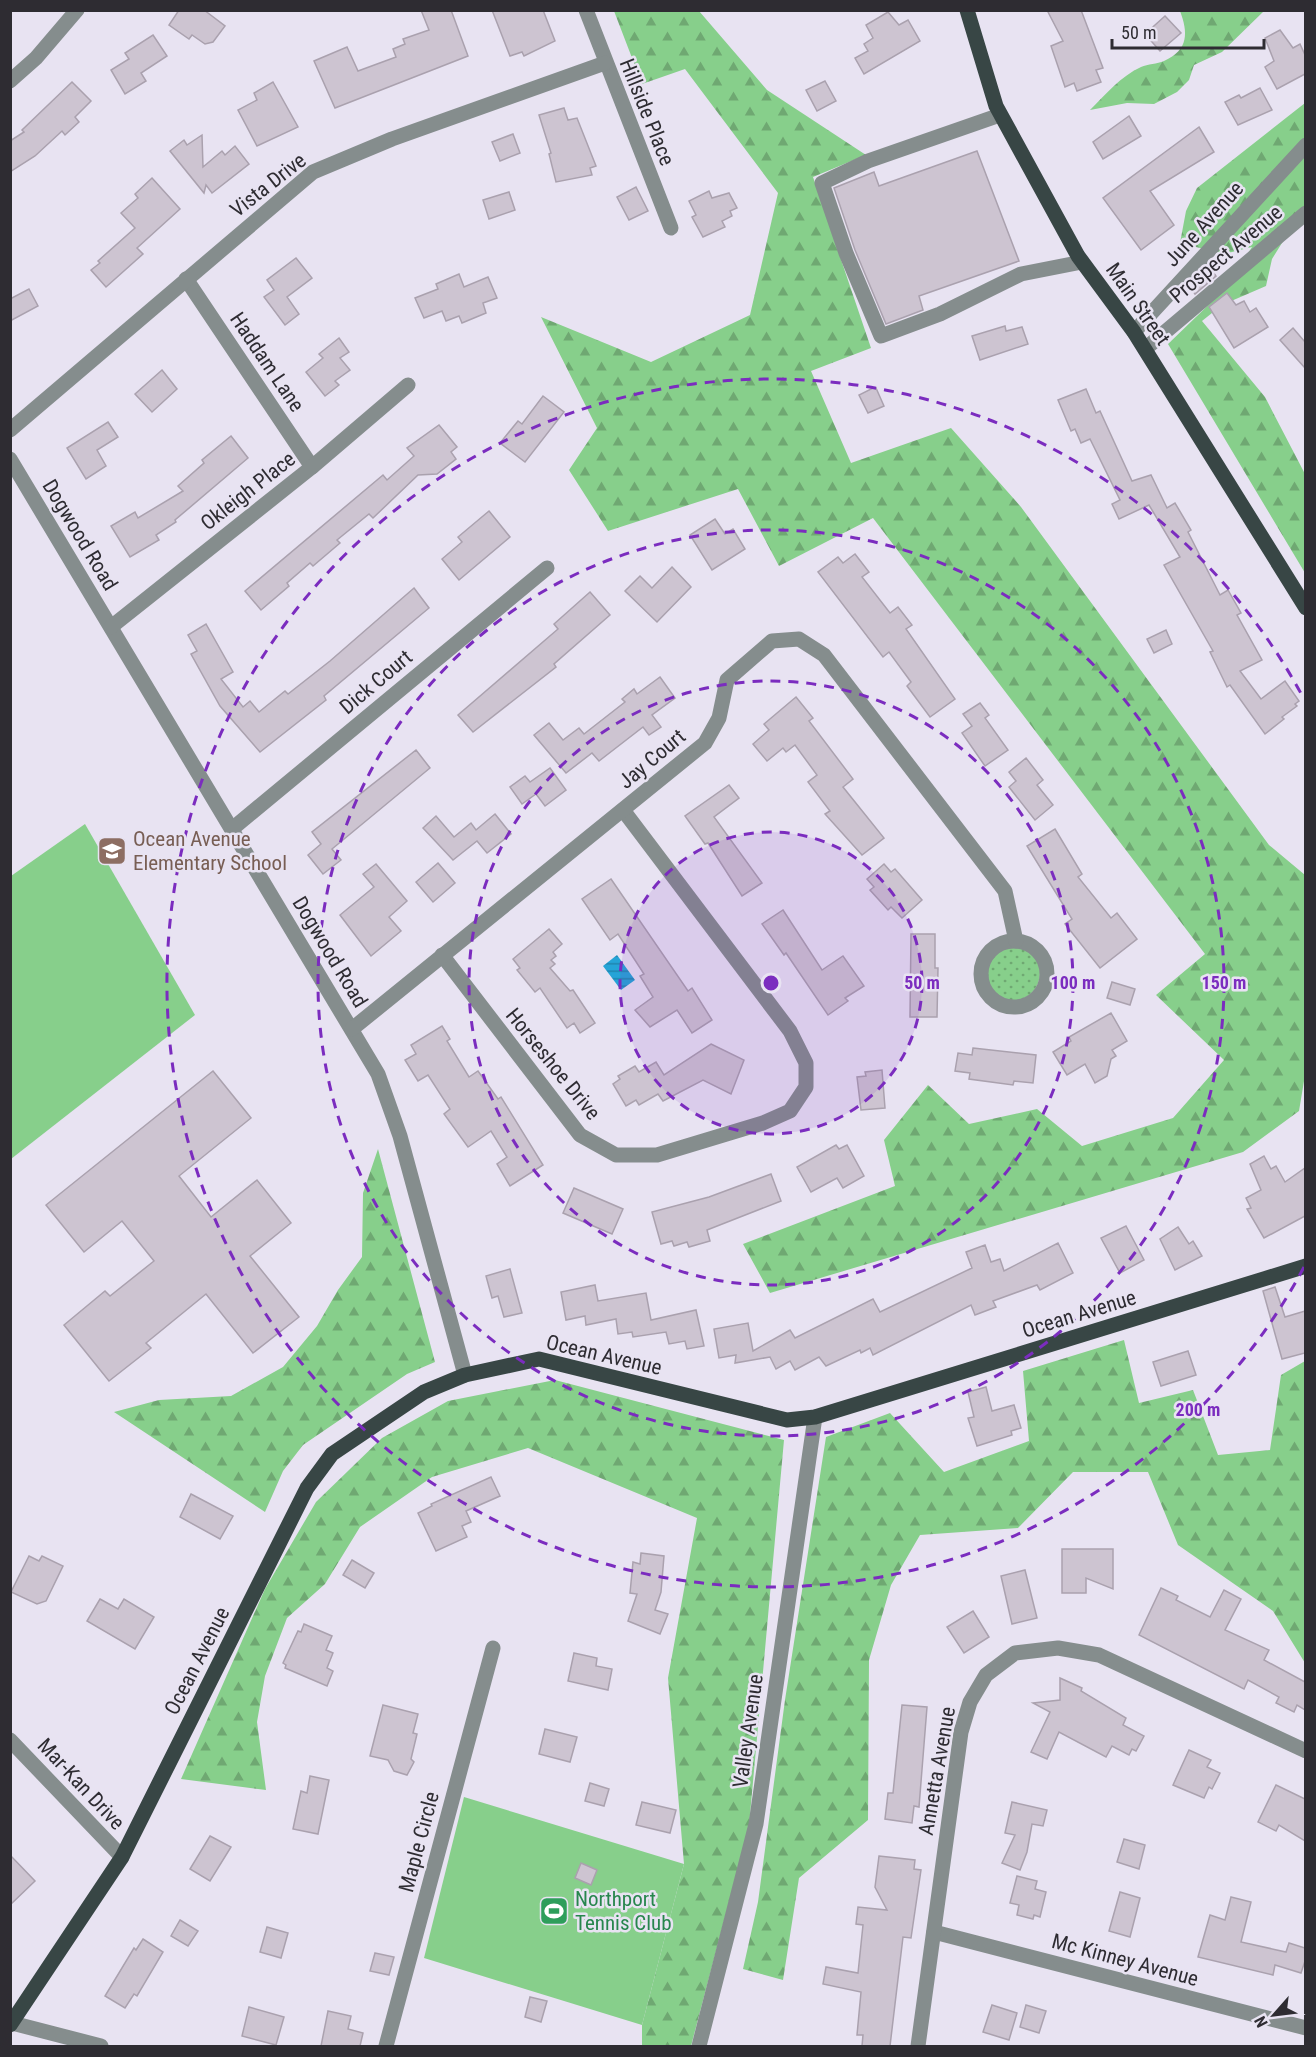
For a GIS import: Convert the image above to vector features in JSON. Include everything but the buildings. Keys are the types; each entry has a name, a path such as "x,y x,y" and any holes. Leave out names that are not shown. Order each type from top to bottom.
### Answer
{"main road":[{"name":"Main Street","path":"967,10 1000,115 1082,262 1145,349 1305,608"},
{"name":"Ocean Avenue","path":"11,2024 122,1857 307,1488 333,1454 424,1392 465,1375 538,1359 787,1420 815,1417 1305,1266"}],"street":[{"path":"10,81 36,57 76,10"},
{"name":"Hillside Place","path":"586,10 671,228"},
{"name":"Vista Drive","path":"10,430 313,172 392,139 605,63"},
{"path":"1000,115 868,161 822,183 846,253 881,336 940,314 1020,274 1082,262"},
{"name":"June Avenue","path":"1134,332 1305,145"},
{"name":"Prospect Avenue","path":"1145,349 1305,213"},
{"name":"Haddam Lane","path":"186,279 312,467"},
{"name":"Okleigh Place","path":"111,627 312,467 408,385"},
{"name":"Dogwood Road","path":"10,459 378,1074 400,1136 465,1375"},
{"name":"Dick Court","path":"232,829 547,568"},
{"name":"Jay Court","path":"352,1029 705,742 719,718 727,680 772,641 799,639 824,655 1000,883 1005,891 1016,941"},
{"name":"Horseshoe Drive","path":"442,955 580,1135 616,1155 657,1155 763,1123 790,1111 806,1087 806,1063 790,1031 623,810"},
{"path":"1016,941 1027,944 1043,959 1046,981 1034,1000 1012,1007 993,999 982,982 981,972 988,953 996,946 1016,941"},
{"name":"Valley Avenue","path":"699,2046 756,1824 815,1417"},
{"name":"Maple Circle","path":"386,2046 493,1648"},
{"name":"Annetta Avenue","path":"918,2046 961,1732 970,1702 986,1675 1015,1653 1058,1648 1099,1655 1305,1751"},
{"name":"Mar-Kan Drive","path":"10,1740 122,1857"},
{"name":"Mc Kinney Avenue","path":"934,1932 1305,2028"},
{"path":"11,2024 101,2046"}],"green space":[{"path":"614,11 699,11 767,90 866,155 813,177 871,348 811,371 851,463 951,428 1021,507 1269,845 1305,875 1306,1069 1299,1111 1243,1152 770,1293 743,1244 895,1186 884,1140 928,1085 969,1124 1037,1109 1082,1146 1173,1118 1224,1060 1156,995 1205,954 873,518 779,566 738,489 608,531 569,470 597,428 541,317 651,362 750,315 778,193 685,69 642,84"},
{"path":"1180,11 1264,11 1222,52 1194,65 1189,80 1177,92 1154,104 1127,103 1090,110 1127,75 1141,67 1164,61 1178,52 1185,33"},
{"path":"1305,103 1305,206 1272,259 1266,286 1222,305 1202,321 1265,397 1305,474 1305,573 1168,344 1226,288 1252,247 1224,254 1180,243 1186,211 1197,188"},
{"path":"85,824 195,1015 11,1159 11,876"},
{"path":"1007,945 1017,945 1032,953 1038,962 1040,973 1038,984 1032,993 1017,1001 1007,1001 996,996 989,989 984,978 984,968 989,957 996,950"},
{"path":"378,1149 435,1362 407,1374 303,1445 283,1471 265,1512 114,1412 159,1400 231,1396 283,1367 317,1326 338,1290 362,1257 363,1193"},
{"path":"1124,1340 1139,1403 1193,1390 1218,1455 1270,1450 1281,1375 1305,1361 1305,1663 1273,1611 1178,1545 1148,1472 1073,1472 1018,1528 920,1535 891,1585 869,1660 868,1820 799,1878 783,1980 743,1969 758,1902 785,1700 826,1437 890,1413 944,1472 1029,1441 1023,1371"},
{"path":"555,1380 784,1440 749,1826 691,2046 642,2046 642,2025 684,1864 668,1678 697,1518 528,1448 432,1477 360,1527 325,1584 287,1618 265,1676 257,1722 266,1790 181,1779 265,1589 316,1502 382,1438 448,1401"},
{"name":"Northport Tennis Club","path":"464,1797 684,1864 642,2025 424,1958"}],"water":[{"path":"617,955 635,980 621,990 603,966"}],"place":[{"name":"Ocean Avenue Elementary School","path":"112,851"},
{"name":"Northport Tennis Club","path":"554,1911"}]}
